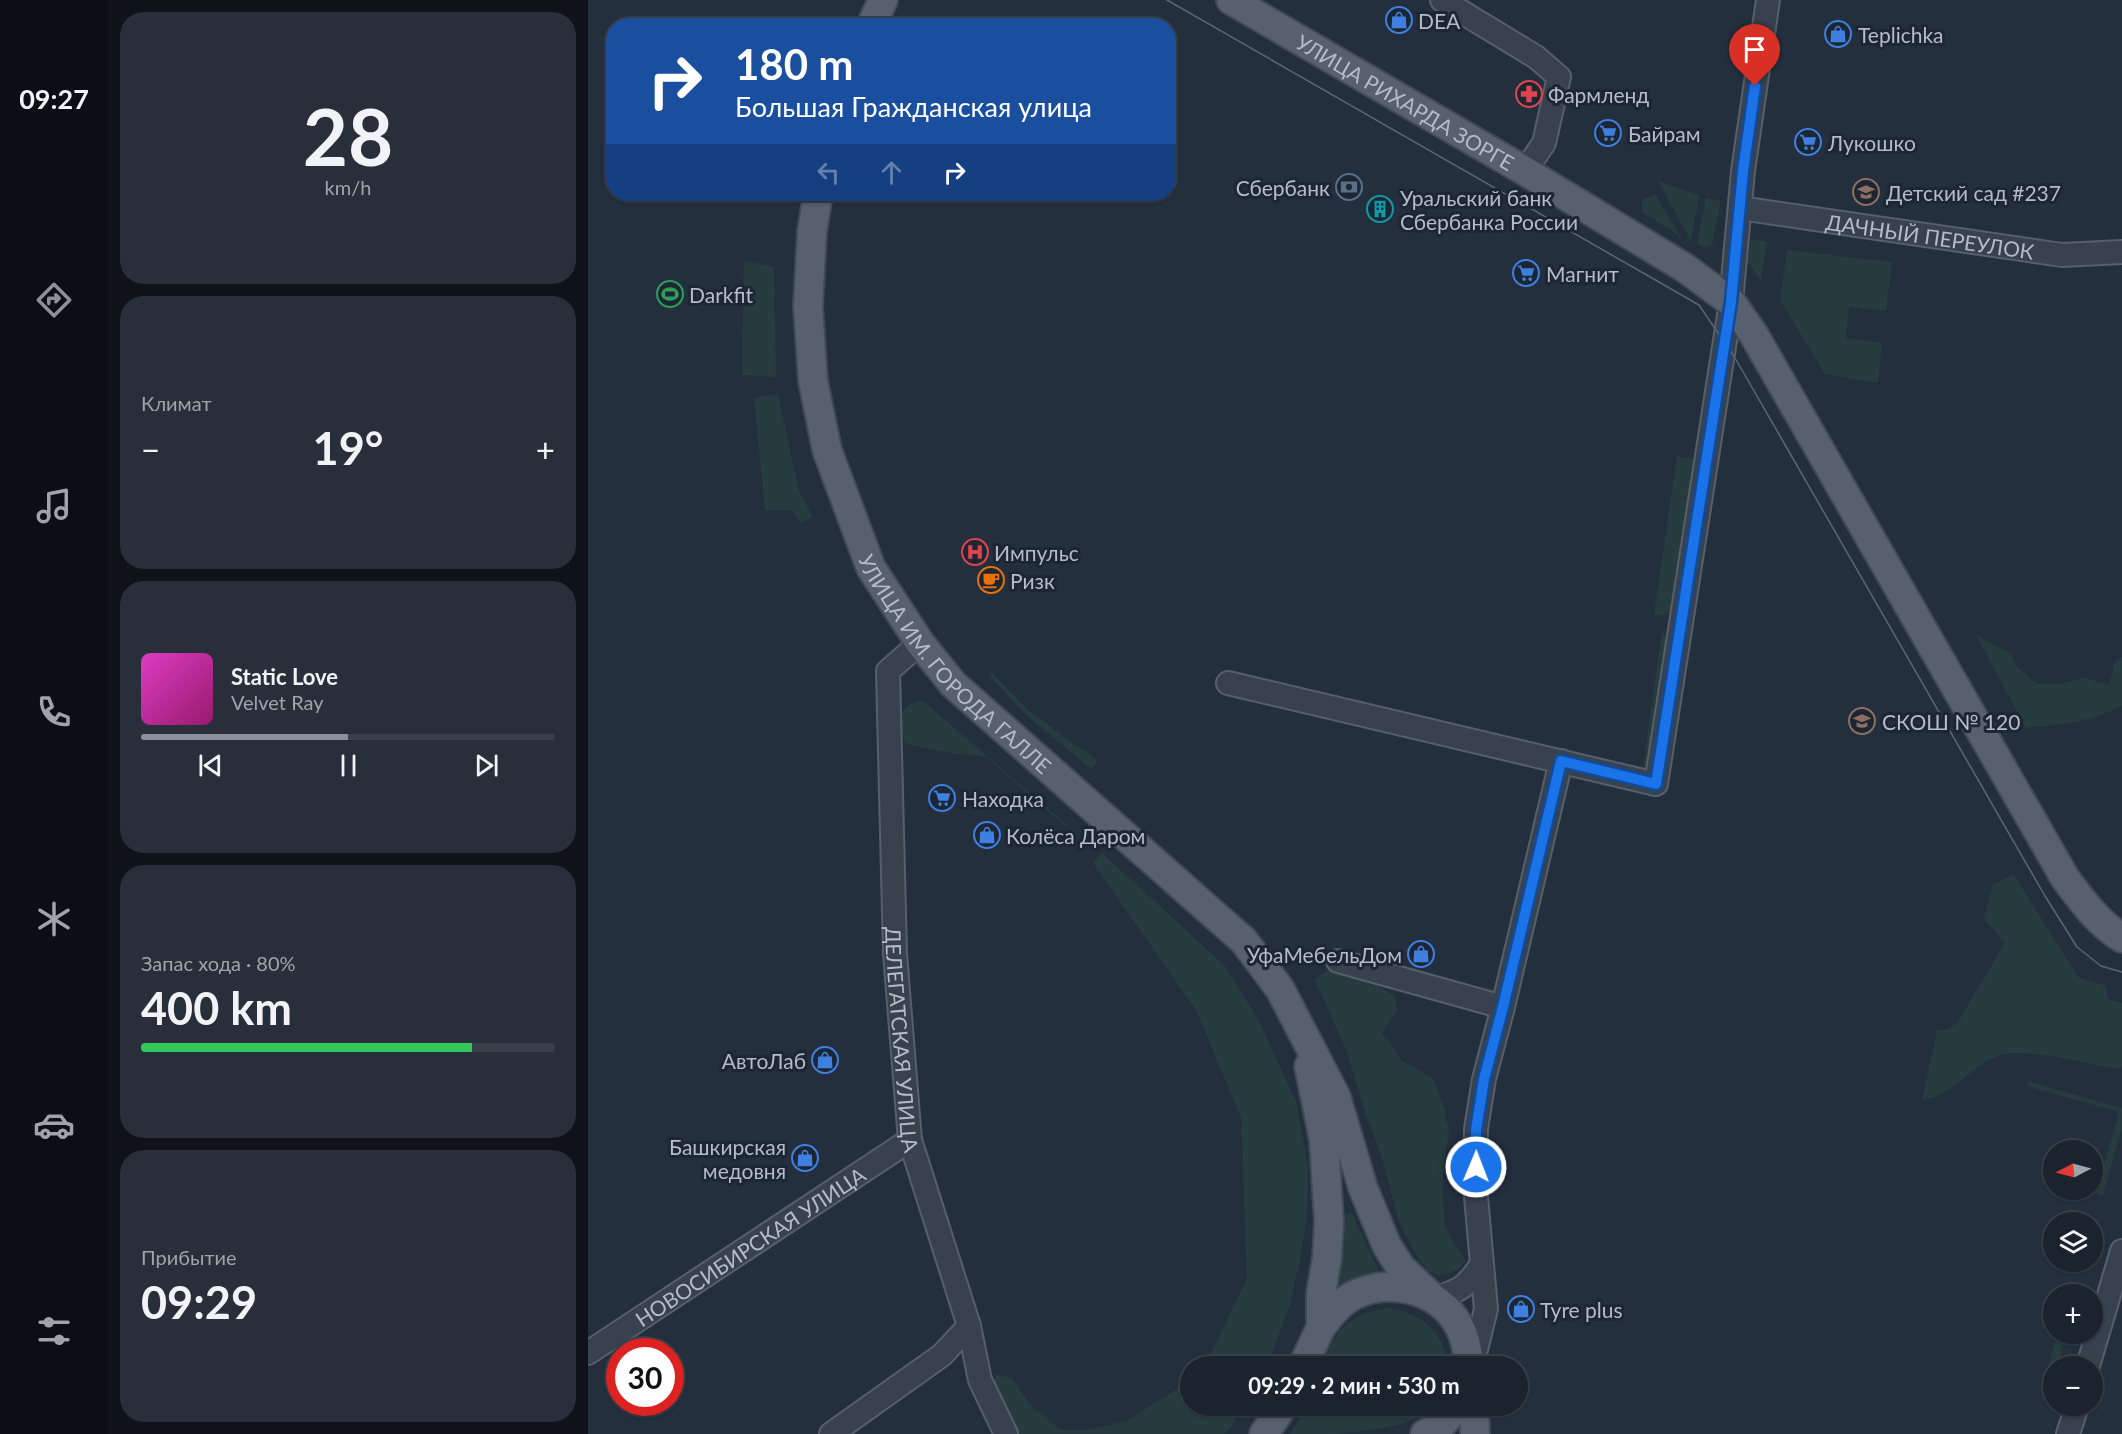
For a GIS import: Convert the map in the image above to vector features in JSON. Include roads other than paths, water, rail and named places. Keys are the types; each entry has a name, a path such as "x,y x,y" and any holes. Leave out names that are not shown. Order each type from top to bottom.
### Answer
{"main road":[{"path":"875,18 883,0"},
{"name":"УЛИЦА РИХАРДА ЗОРГЕ","path":"1231,0 1526,171 1685,268 1731,302 1760,345 2065,879 2086,907 2122,938"},
{"name":"УЛИЦА ИМ. ГОРОДА ГАЛЛЕ","path":"817,201 812,232 808,306 813,381 827,450 871,568 920,643 953,684 1244,941 1280,989 1336,1097 1364,1188 1387,1246 1401,1268 1459,1324 1469,1356"},
{"name":"УЛИЦА ИМ. ГОРОДА ГАЛЛЕ","path":"1303,1031 1324,1140 1329,1222 1327,1258 1321,1294 1321,1327 1308,1356"},
{"path":"1321,1327 1337,1307 1347,1299 1384,1286 1410,1288 1434,1299"},
{"path":"1264,1434 1276,1416"},
{"path":"1425,1434 1440,1426 1449,1416"},
{"path":"1474,1416 1475,1434"}],"street":[{"path":"1442,0 1536,57 1559,78 1544,143 1526,171"},
{"path":"1228,683 1656,784 1731,302 1743,171 1768,0"},
{"name":"ДАЧНЫЙ ПЕРЕУЛОК","path":"1740,208 2062,255 2122,252"},
{"name":"ДЕЛЕГАТСКАЯ УЛИЦА","path":"920,643 888,671 895,954 910,1140 969,1326 980,1380 1006,1434"},
{"path":"1474,1356 1486,1309 1475,1185 1476,1130 1484,1079 1561,761"},
{"path":"1338,961 1503,1007"},
{"name":"НОВОСИБИРСКАЯ УЛИЦА","path":"588,1353 910,1140"},
{"path":"2091,1356 2122,1251"},
{"path":"1434,1299 1455,1292 1469,1283 1481,1265"},
{"path":"831,1434 942,1355 969,1326"},
{"path":"2068,1434 2074,1416"}],"tram line":[{"path":"1167,0 1699,305 1735,358 2045,896 2077,947 2101,966 2122,972"}],"place":[{"name":"DEA","path":"1399,20"},
{"name":"Teplichka","path":"1838,34"},
{"name":"Фармленд","path":"1529,94"},
{"name":"Байрам","path":"1608,133"},
{"name":"Лукошко","path":"1808,142"},
{"name":"Сбербанк","path":"1349,187"},
{"name":"Детский сад #237","path":"1866,192"},
{"name":"Уральский банк Сбербанка России","path":"1380,209"},
{"name":"Магнит","path":"1526,273"},
{"name":"Darkfit","path":"670,294"},
{"name":"Импульс","path":"975,552"},
{"name":"Ризк","path":"991,580"},
{"name":"СКОШ № 120","path":"1862,721"},
{"name":"Находка","path":"942,798"},
{"name":"Колёса Даром","path":"987,835"},
{"name":"УфаМебельДом","path":"1421,954"},
{"name":"АвтоЛаб","path":"825,1060"},
{"name":"Башкирская медовня","path":"805,1158"},
{"name":"Tyre plus","path":"1521,1309"}]}
